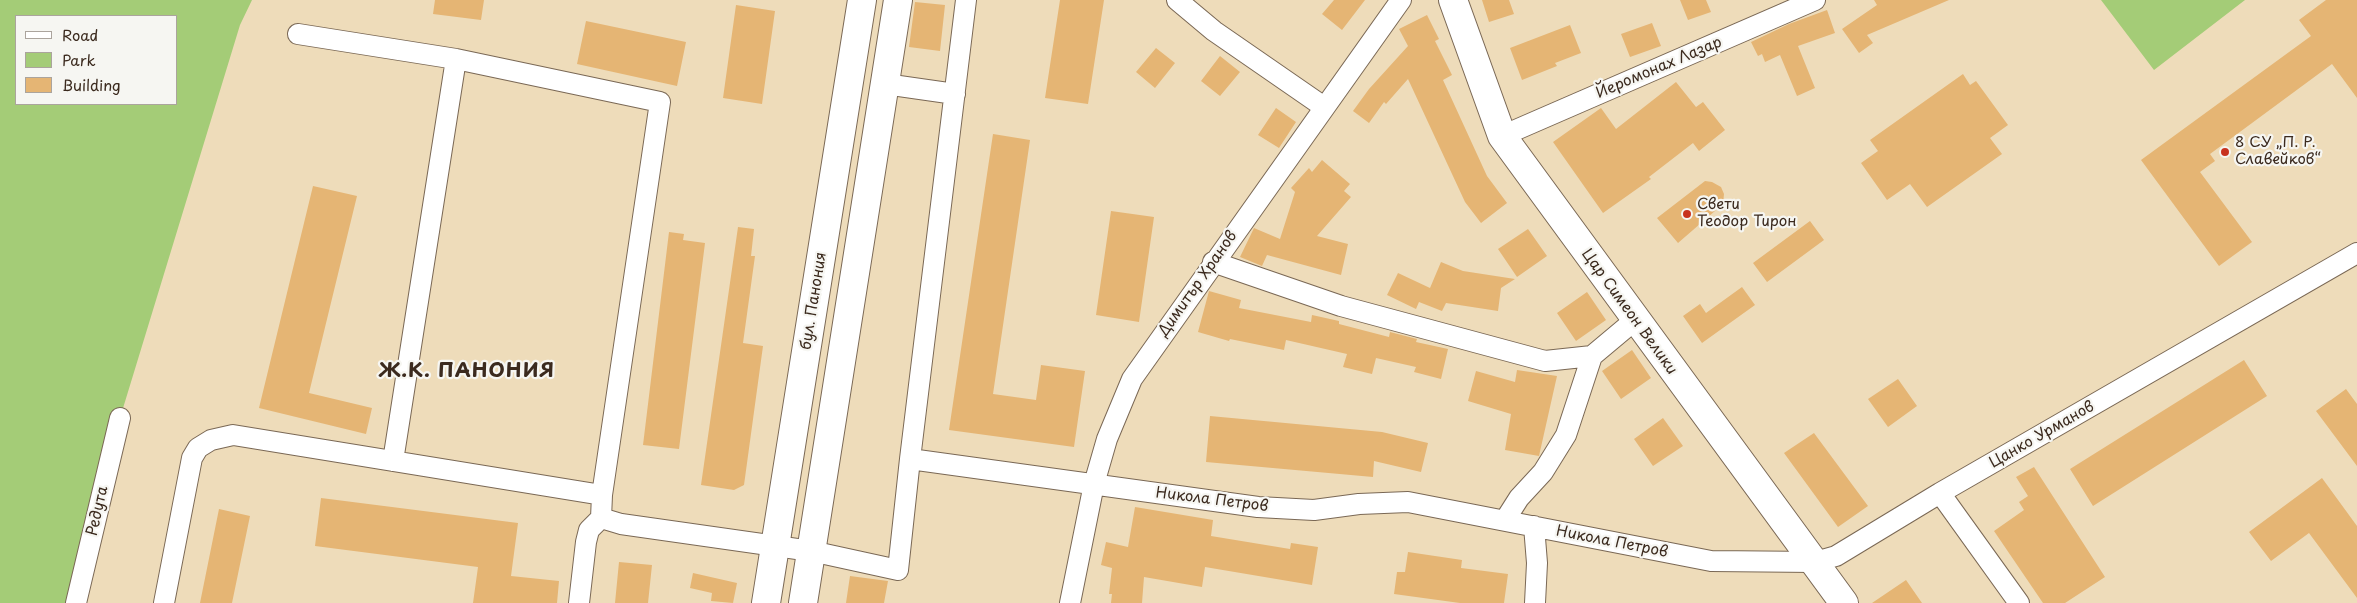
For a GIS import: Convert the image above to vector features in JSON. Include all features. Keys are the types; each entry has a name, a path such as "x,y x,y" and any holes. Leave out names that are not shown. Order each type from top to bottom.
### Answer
{"main road":[{"name":"бул. Панония","path":"766,603 862,0"},
{"path":"803,603 898,0"},
{"name":"Цар Симеон Велики","path":"1453,0 1502,136 1844,603"}],"street":[{"path":"601,518 621,524 811,551 898,570 966,0"},
{"path":"1177,0 1214,31 1324,107"},
{"name":"Димитър Хранов","path":"1070,603 1094,484 1107,439 1132,378 1401,0"},
{"name":"Йеромонах Лазар","path":"1502,136 1815,0"},
{"path":"298,34 456,59 660,102 602,494 601,518 589,530 579,603"},
{"path":"393,461 456,59"},
{"path":"885,84 955,94"},
{"name":"Цанко Урманов","path":"1711,561 1815,562 1836,556 1940,493 2357,253"},
{"path":"1213,262 1341,306 1545,361 1592,356"},
{"path":"1505,520 1519,498 1542,472 1566,435 1592,356 1635,320"},
{"name":"Редута","path":"76,603 120,418"},
{"path":"164,603 192,458 198,448 211,440 234,435 602,494"},
{"name":"Никола Петров","path":"910,459 1258,507 1314,510 1359,504 1408,502 1505,520 1610,543 1711,561"},
{"path":"1940,493 2019,603"},
{"path":"1534,526 1538,563 1535,603"}],"green space":[{"path":"0,0 252,0 240,25 120,418 76,603 0,603"},
{"path":"2101,0 2245,0 2154,70"}],"building":[{"path":"435,0 484,0 481,20 433,14"},
{"path":"1060,0 1104,0 1088,104 1045,98"},
{"path":"1334,0 1365,0 1342,30 1322,14"},
{"path":"1482,0 1509,0 1514,14 1489,22"},
{"path":"1680,0 1706,0 1711,12 1688,20"},
{"path":"1874,0 1949,0 1867,35 1873,43 1859,53 1842,29 1877,5"},
{"path":"2326,0 2357,0 2357,98 2332,64 2210,154 2215,161 2200,172 2252,242 2219,266 2141,160 2311,36 2299,20"},
{"path":"915,2 945,5 940,51 909,47"},
{"path":"736,5 775,11 762,104 723,98"},
{"path":"1827,10 1835,33 1798,46 1815,88 1797,96 1780,55 1765,62 1762,54 1758,56 1751,42 1789,24"},
{"path":"1427,15 1439,39 1435,41 1452,75 1443,80 1487,176 1507,203 1481,223 1465,202 1408,79 1386,104 1384,102 1369,123 1353,111 1369,89 1408,46 1399,29"},
{"path":"586,21 686,42 677,86 577,64"},
{"path":"1652,23 1661,46 1630,57 1621,34"},
{"path":"1570,25 1581,53 1555,63 1557,66 1522,80 1510,48"},
{"path":"1156,48 1175,63 1155,88 1136,72"},
{"path":"1220,56 1240,72 1220,96 1201,81"},
{"path":"1963,74 1970,85 1976,81 2008,125 1990,138 2002,154 1927,207 1910,184 1887,200 1861,163 1878,151 1870,140"},
{"path":"1676,82 1696,107 1703,102 1725,130 1699,151 1693,143 1649,177 1651,179 1603,213 1553,142 1601,108 1616,129"},
{"path":"1276,108 1296,122 1279,148 1258,135"},
{"path":"993,134 1030,140 993,394 1036,400 1041,365 1085,371 1074,447 949,430"},
{"path":"1322,160 1350,184 1344,191 1351,197 1317,236 1348,244 1341,275 1267,255 1262,266 1240,257 1254,228 1280,239 1295,192 1291,188 1309,168 1312,172"},
{"name":"Свети Теодор Тирон","path":"1705,181 1712,182 1721,187 1724,194 1723,204 1678,243 1657,218"},
{"path":"313,186 357,196 309,393 372,408 366,434 259,408"},
{"path":"1111,211 1154,217 1139,322 1096,315"},
{"path":"1810,221 1824,240 1767,282 1753,263"},
{"path":"738,227 754,229 751,256 755,256 743,343 763,346 744,485 734,490 701,485"},
{"path":"1528,229 1547,256 1517,277 1498,249"},
{"path":"669,232 684,234 683,240 705,243 679,449 643,445"},
{"path":"1441,262 1463,271 1515,279 1501,288 1498,311 1446,303 1442,311 1419,302 1416,309 1387,295 1398,273 1430,288"},
{"path":"1742,287 1755,305 1702,343 1683,316 1700,304 1706,313"},
{"path":"1209,291 1241,300 1239,308 1311,322 1312,315 1339,321 1339,324 1389,337 1390,332 1417,339 1416,342 1448,349 1441,379 1414,372 1416,367 1376,358 1372,374 1343,367 1347,354 1286,340 1284,350 1230,339 1229,341 1198,332"},
{"path":"1587,292 1606,320 1576,341 1557,313"},
{"path":"1632,350 1651,378 1621,399 1602,371"},
{"path":"2244,360 2267,396 2093,506 2070,469"},
{"path":"1517,370 1557,376 1539,456 1505,450 1511,414 1468,401 1476,371 1515,382"},
{"path":"1898,379 1917,406 1888,427 1868,399"},
{"path":"2346,389 2357,404 2357,466 2316,411"},
{"path":"1210,416 1382,432 1428,443 1421,472 1374,461 1373,477 1206,462"},
{"path":"1663,418 1683,446 1653,466 1634,439"},
{"path":"1814,433 1868,506 1838,527 1784,453"},
{"path":"2034,467 2105,577 2065,603 2043,603 1994,531 2024,510 2019,502 2028,496 2016,477"},
{"path":"2322,478 2357,526 2357,598 2309,533 2271,561 2249,532"},
{"path":"321,498 518,523 511,576 559,581 557,603 473,603 478,567 315,546"},
{"path":"1135,507 1213,520 1211,536 1290,549 1291,543 1318,547 1312,585 1205,567 1202,587 1144,577 1142,603 1111,603 1112,594 1109,594 1112,568 1101,565 1106,542 1128,547"},
{"path":"219,509 250,516 232,603 200,603"},
{"path":"1408,552 1462,560 1461,568 1508,574 1504,603 1460,603 1394,594 1397,572 1405,572"},
{"path":"619,562 652,565 648,603 615,603"},
{"path":"693,573 737,583 733,603 711,601 712,593 690,588"},
{"path":"850,576 888,581 884,603 846,603"},
{"path":"1906,580 1922,603 1872,603"}],"place":[{"name":"8 СУ „П. Р. Славейков“","path":"2225,152"},
{"name":"Свети Теодор Тирон","path":"1687,214"}],"district":[{"name":"Ж.К. ПАНОНИЯ","path":"467,371"}]}
